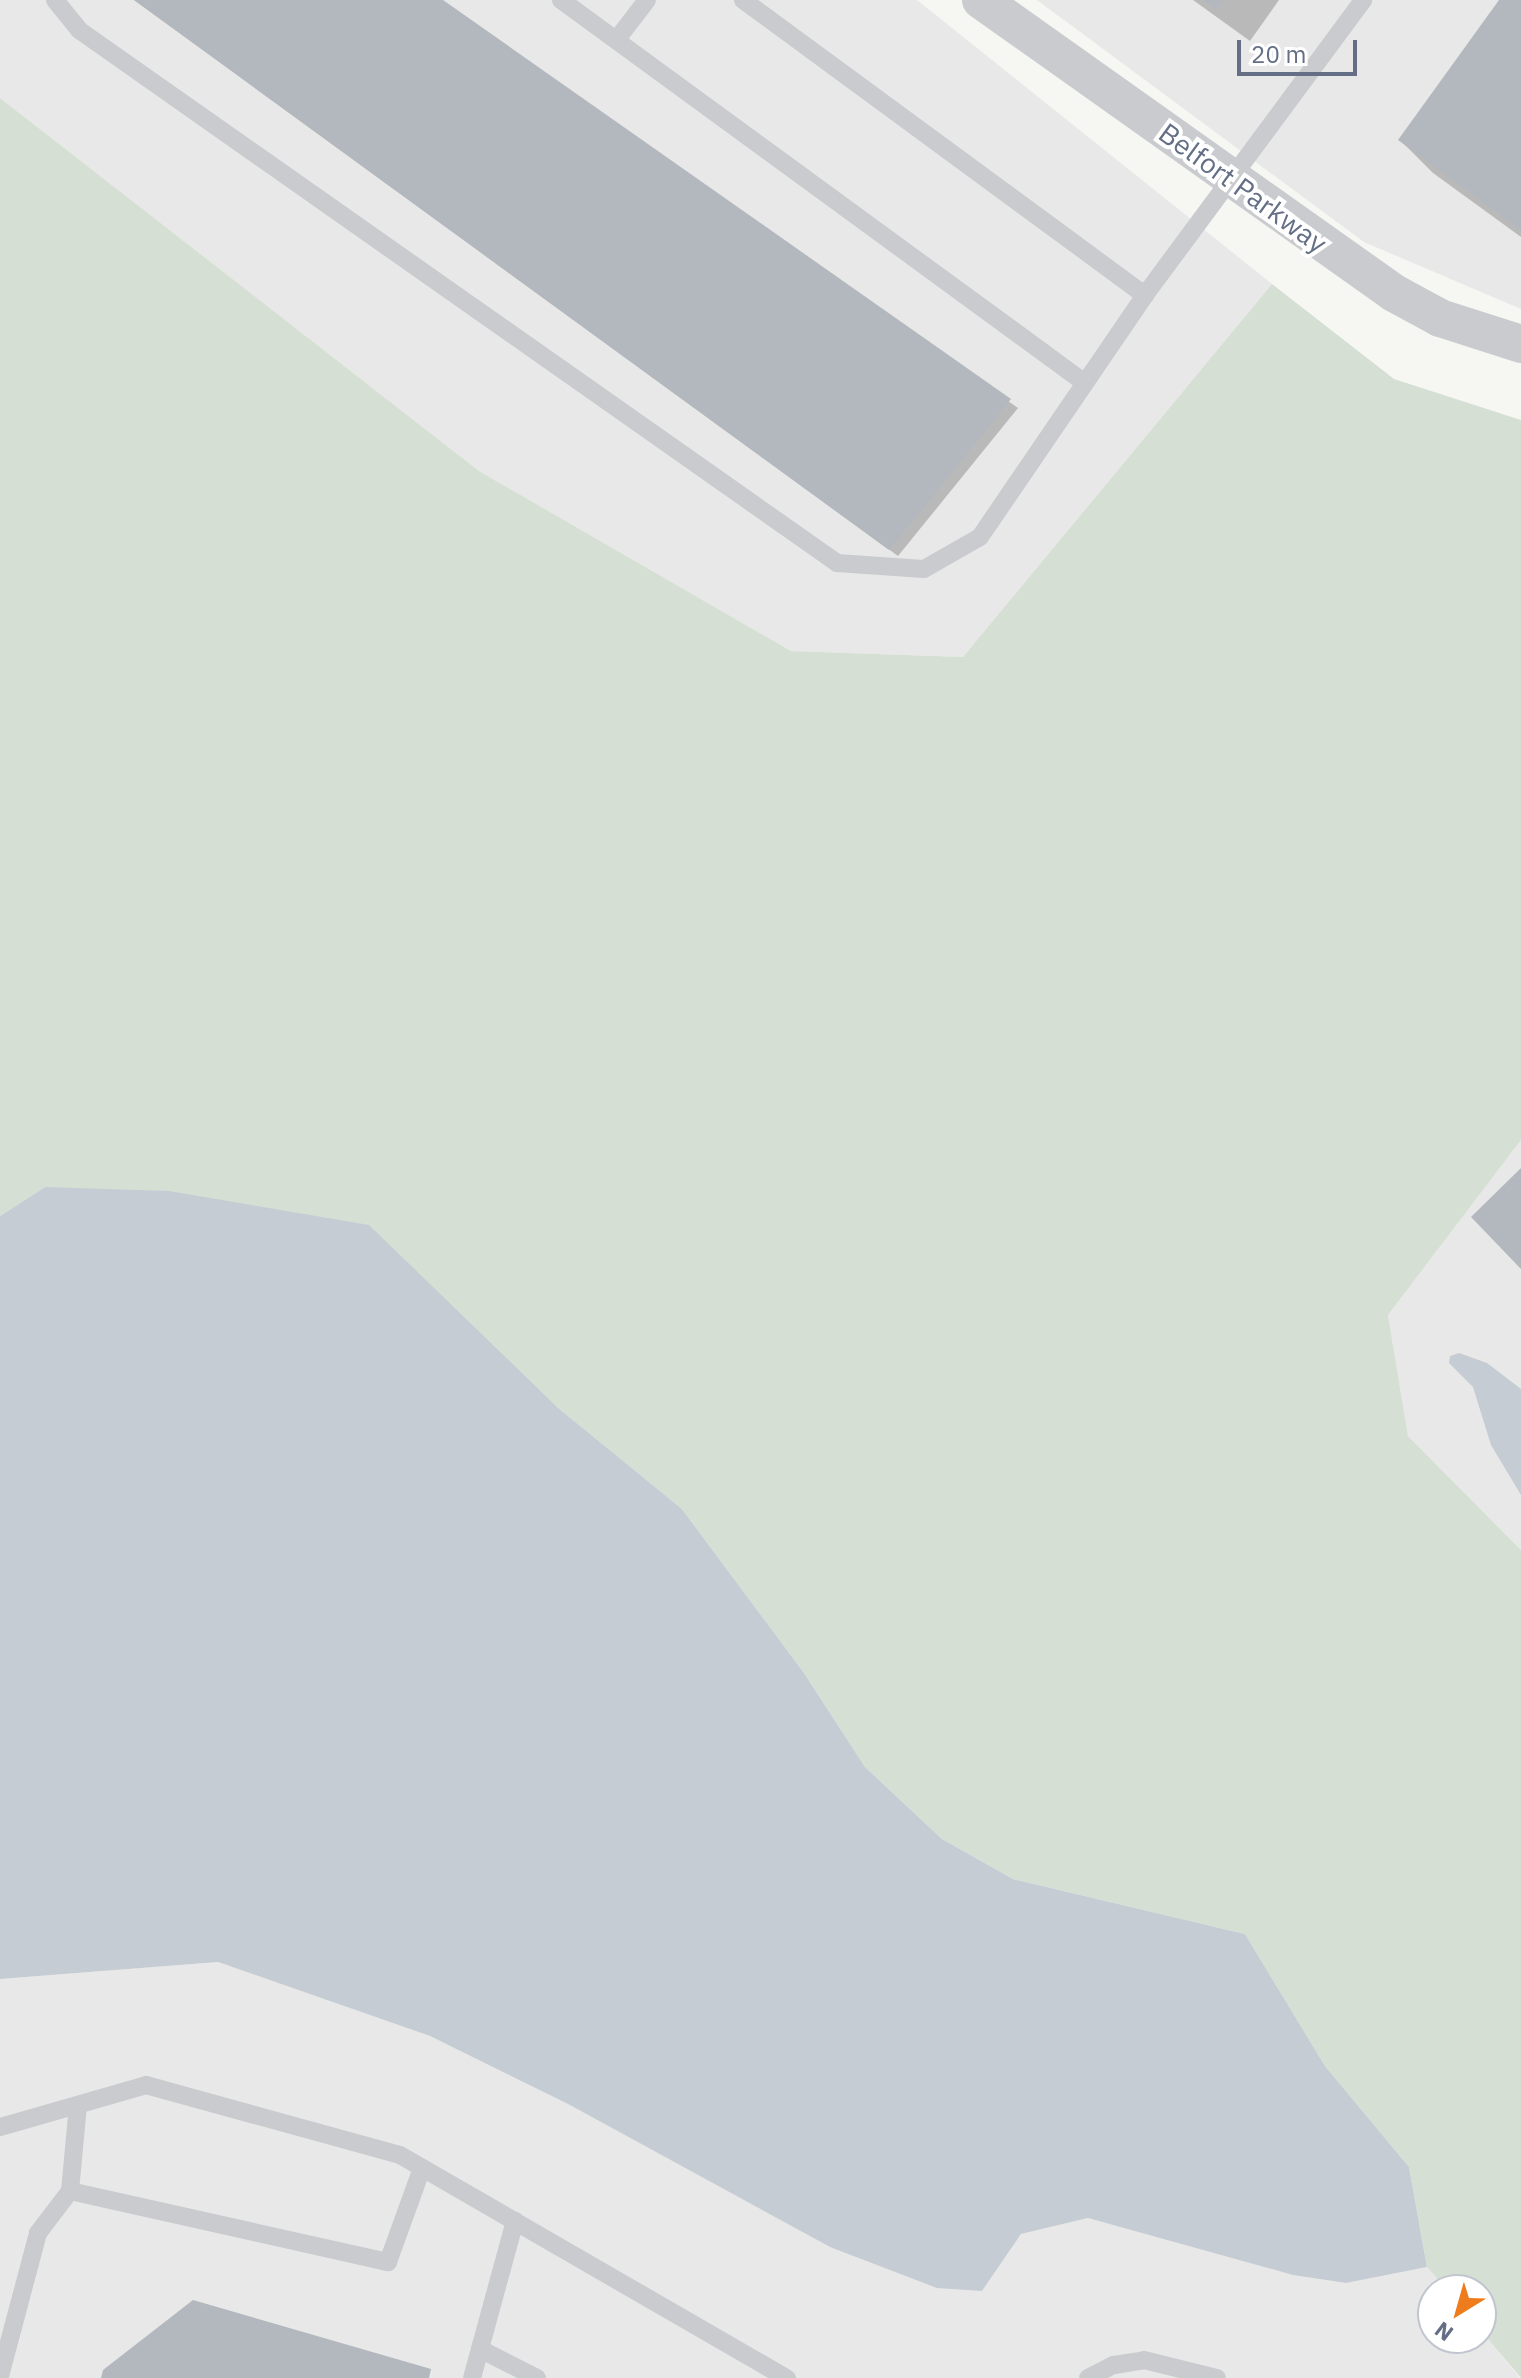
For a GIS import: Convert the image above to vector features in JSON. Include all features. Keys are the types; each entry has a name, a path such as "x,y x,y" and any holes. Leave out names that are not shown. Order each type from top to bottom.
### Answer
{"street":[{"name":"Belfort Parkway","path":"981,0 1394,293 1440,318 1521,344"}],"lane":[{"path":"55,0 79,30 837,563 924,569 980,537 1145,295 1363,0"},
{"path":"561,0 1085,383"},
{"path":"617,39 647,0"},
{"path":"743,0 1145,295"},
{"path":"0,2127 146,2085 400,2155 787,2378"},
{"path":"0,2376 4,2346 38,2233 70,2191 78,2105"},
{"path":"70,2191 388,2262 422,2168"},
{"path":"472,2378 515,2221"},
{"path":"480,2349 537,2378"},
{"path":"1088,2378 1114,2365 1144,2360 1217,2378"}],"shaded area":[{"path":"0,0 917,0 1272,284 963,657 791,651 479,471 0,98"},
{"path":"1037,0 1521,0 1521,309 1364,242"},
{"path":"0,98 479,471 791,651 963,657 1272,284 1394,379 1521,420 1521,1140 1388,1315 1408,1436 1521,1550 1521,2378 1497,2350 1497,2274 1433,2274 1427,2267 1409,2167 1325,2066 1245,1934 1013,1879 942,1839 865,1767 804,1673 682,1509 557,1407 45,1187 0,1216"},
{"path":"1521,1140 1521,1550 1408,1436 1388,1315"},
{"path":"45,1187 169,1191 369,1225 557,1407 682,1509 804,1673 865,1767 942,1839 1013,1879 1245,1934 1325,2066 1409,2167 1427,2267 1346,2283 1293,2275 1088,2218 1021,2234 982,2291 937,2288 830,2247 568,2104 430,2036 218,1962 0,1979 0,1216"},
{"path":"1459,1353 1487,1363 1521,1389 1521,1495 1491,1445 1473,1387 1449,1363 1450,1356"},
{"path":"218,1962 430,2036 568,2104 830,2247 982,2291 1021,2234 1088,2218 1293,2275 1346,2283 1427,2267 1433,2274 1417,2274 1417,2354 1497,2354 1497,2350 1520,2378 0,2378 0,1979"}],"building":[{"path":"134,0 443,0 1011,399 889,550"},
{"path":"1203,0 1223,0 1216,10"},
{"path":"1499,0 1521,0 1521,230 1398,140"},
{"path":"1521,1168 1521,1269 1471,1217"},
{"path":"193,2300 431,2369 429,2378 101,2378 103,2370"}]}
